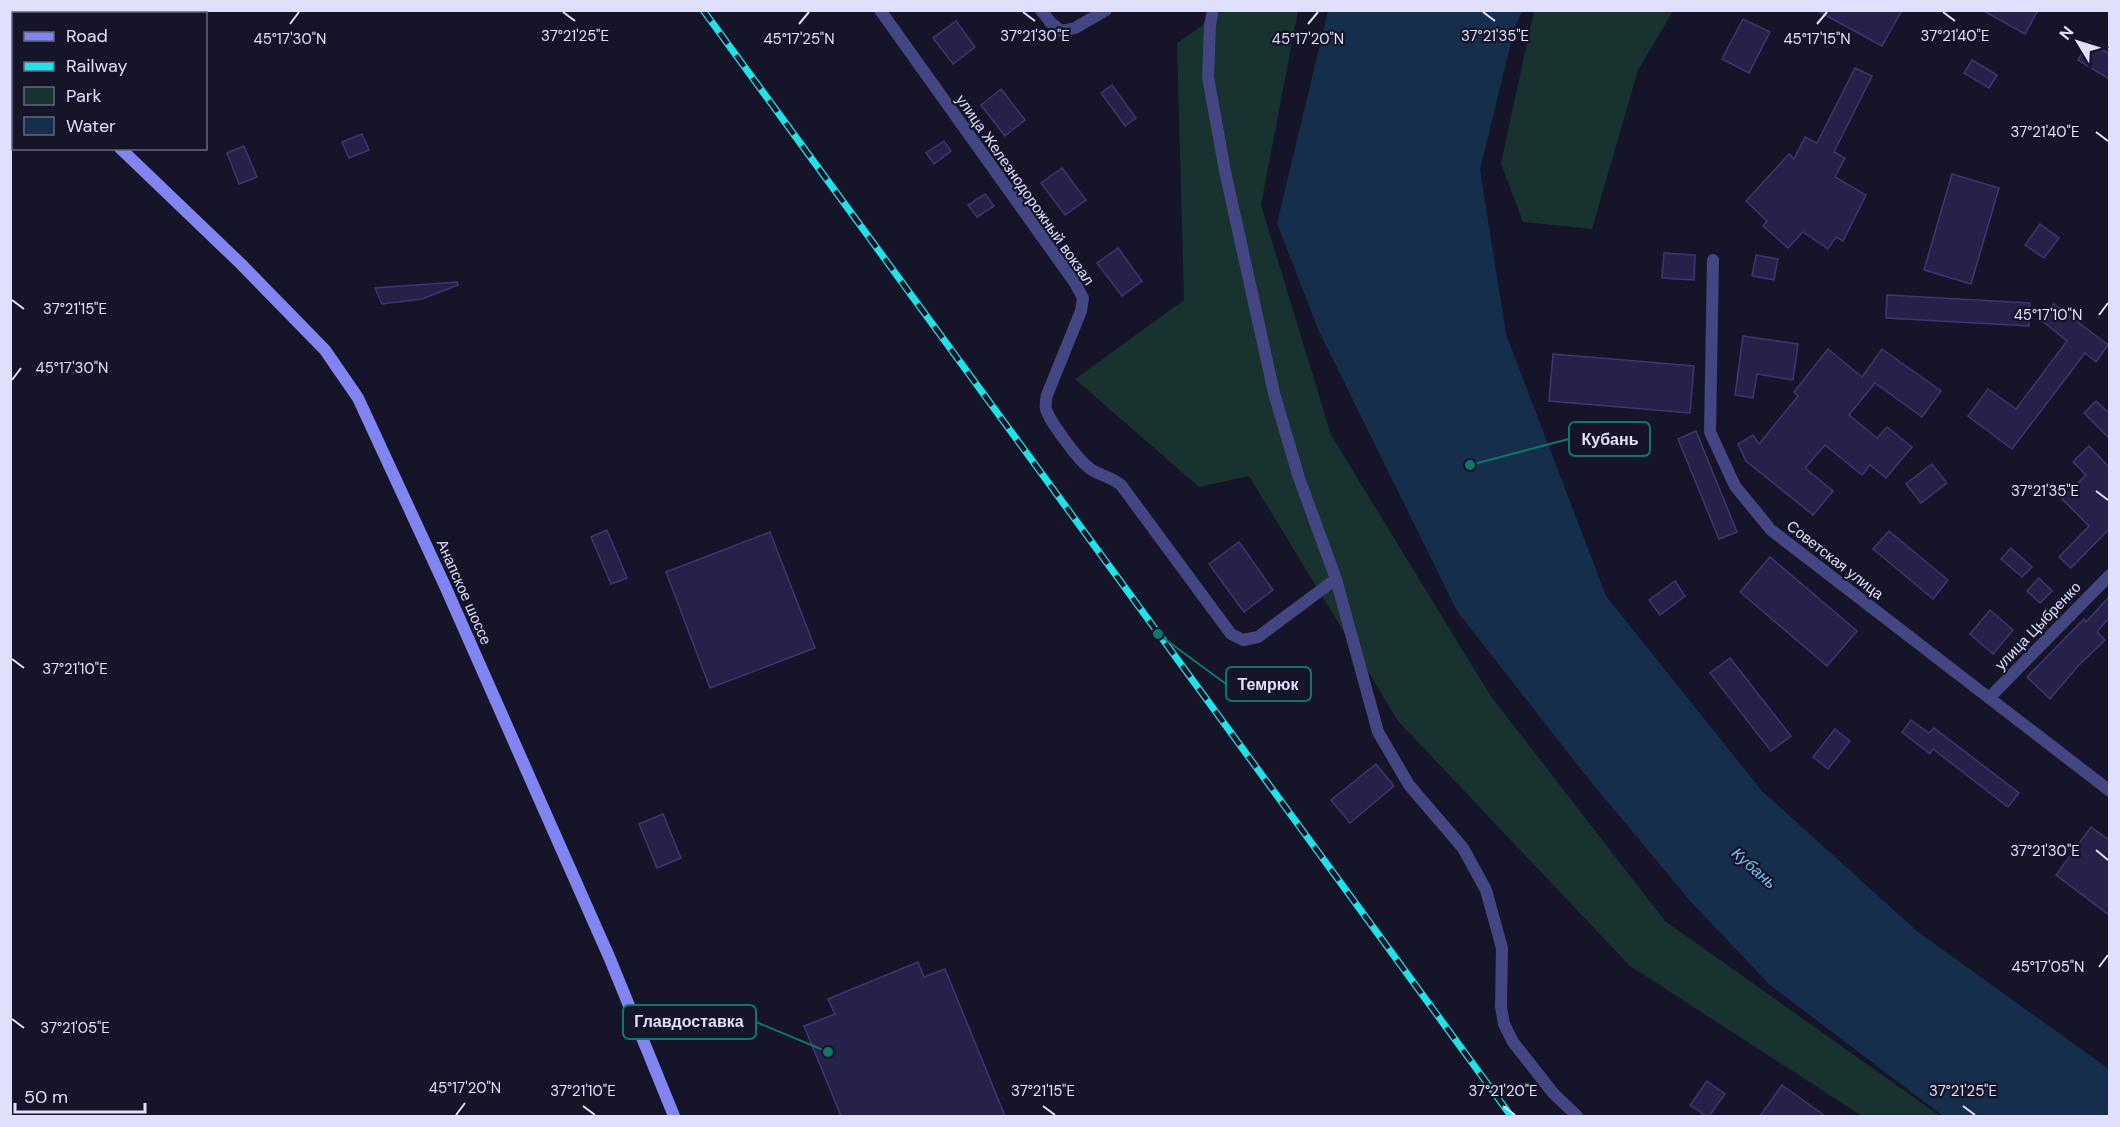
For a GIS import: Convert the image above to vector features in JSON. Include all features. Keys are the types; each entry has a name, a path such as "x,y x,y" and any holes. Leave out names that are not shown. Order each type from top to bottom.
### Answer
{"street":[{"name":"улица Железнодорожный вокзал","path":"880,10 1075,283 1083,298 1081,311 1047,395 1045,406 1049,417 1081,461 1089,468 1121,485 1231,634 1243,640 1258,637 1336,579"},
{"path":"1041,10 1061,31 1075,28 1106,10"},
{"path":"1213,10 1209,25 1208,77 1225,171 1274,393 1299,478 1336,579 1378,732 1409,785 1463,848 1486,890 1502,948 1503,1024 1513,1042 1553,1093 1577,1116"},
{"name":"Анапское шоссе","path":"122,150 241,264 325,350 357,398 427,546 587,906 674,1116"},
{"name":"Советская улица","path":"1713,260 1710,432 1735,486 1771,530 2109,791"},
{"name":"улица Цыбренко","path":"1989,699 2109,575"}],"green space":[{"path":"1223,11 1298,11 1261,205 1331,435 1490,695 1665,921 1940,1116 1862,1116 1630,966 1398,721 1249,476 1199,487 1075,379 1184,300 1177,43"},
{"path":"1534,11 1673,11 1638,70 1592,229 1523,222 1501,163"}],"water":[{"name":"Кубань","path":"1328,11 1522,11 1514,30 1480,170 1506,334 1606,596 1762,791 1918,932 2109,1069 2109,1116 1943,1116 1770,985 1691,902 1583,772 1457,611 1318,329 1277,223"}],"building":[{"path":"1816,10 1902,10 1882,46"},
{"path":"1982,10 2038,10 2025,34"},
{"path":"1743,19 1770,32 1749,73 1722,59"},
{"path":"956,21 975,47 953,64 933,38"},
{"path":"2089,41 2109,54 2109,79 2078,60"},
{"path":"1972,60 1997,75 1989,88 1964,73"},
{"path":"1855,68 1872,76 1834,152 1845,158 1835,177 1866,195 1843,241 1836,237 1828,249 1803,232 1788,248 1763,226 1767,221 1746,201 1789,154 1794,159 1805,137 1817,143"},
{"path":"1112,85 1136,118 1125,126 1101,93"},
{"path":"1001,89 1025,120 1005,136 981,105"},
{"path":"362,134 369,150 349,158 342,142"},
{"path":"944,141 951,151 934,164 926,153"},
{"path":"244,146 257,177 239,184 227,153"},
{"path":"1062,168 1086,200 1065,215 1041,183"},
{"path":"1952,174 1999,188 1971,284 1924,270"},
{"path":"985,194 994,206 977,217 968,205"},
{"path":"2040,224 2059,238 2044,258 2025,245"},
{"path":"1118,248 1142,281 1122,296 1097,263"},
{"path":"1664,253 1695,255 1694,280 1662,278"},
{"path":"1756,255 1778,259 1774,280 1752,276"},
{"path":"457,282 458,285 422,299 382,304 375,288"},
{"path":"1887,295 2030,303 2029,326 1886,318"},
{"path":"2054,304 2108,345 2096,362 2085,353 2012,449 1968,416 1988,389 2016,409 2067,341 2041,320"},
{"path":"1743,336 1798,344 1793,380 1757,374 1753,398 1735,395"},
{"path":"1828,349 1862,377 1882,349 1941,391 1922,417 1875,383 1849,415 1877,438 1887,427 1912,447 1886,478 1870,465 1862,475 1825,445 1805,468 1833,491 1813,515 1746,461 1738,444 1753,435 1759,444 1798,396 1794,392"},
{"path":"1553,354 1694,366 1690,413 1549,401"},
{"path":"2096,401 2109,413 2109,438 2084,413"},
{"path":"1696,431 1737,532 1719,539 1678,439"},
{"path":"2089,446 2109,467 2109,529 2071,568 2059,557 2089,526 2062,499 2086,475 2073,462"},
{"path":"1932,464 1947,483 1921,503 1906,484"},
{"path":"607,530 627,578 611,584 591,537"},
{"path":"1889,531 1948,580 1933,599 1873,549"},
{"path":"770,532 815,648 710,688 666,572"},
{"path":"1239,542 1273,590 1244,612 1209,564"},
{"path":"2011,548 2032,567 2022,577 2001,559"},
{"path":"1770,557 1857,631 1827,666 1740,592"},
{"path":"2039,578 2052,591 2040,603 2027,591"},
{"path":"1675,581 1685,596 1660,615 1649,600"},
{"path":"2109,597 2109,618 2097,632 2105,640 2079,665 2050,699 2027,677 2084,619 2086,622"},
{"path":"1990,610 2013,630 1993,654 1970,634"},
{"path":"1730,658 1791,736 1771,751 1710,673"},
{"path":"1911,720 1929,733 1934,728 2019,793 2008,807 1933,749 1930,754 1902,732"},
{"path":"1835,729 1850,741 1828,769 1813,757"},
{"path":"1376,764 1394,786 1350,823 1331,800"},
{"path":"663,814 681,858 657,868 639,824"},
{"path":"2091,827 2109,840 2109,915 2056,875"},
{"path":"918,962 924,977 945,969 1005,1116 841,1116 804,1026 835,1014 828,999"},
{"path":"1707,1081 1725,1094 1709,1116 1690,1105"},
{"path":"1782,1085 1825,1116 1760,1116"}],"railway":[{"path":"703,10 1511,1116"}],"place":[{"name":"Кубань","path":"1470,465"},
{"name":"Темрюк","path":"1158,634"},
{"name":"Главдоставка","path":"828,1052"}]}
